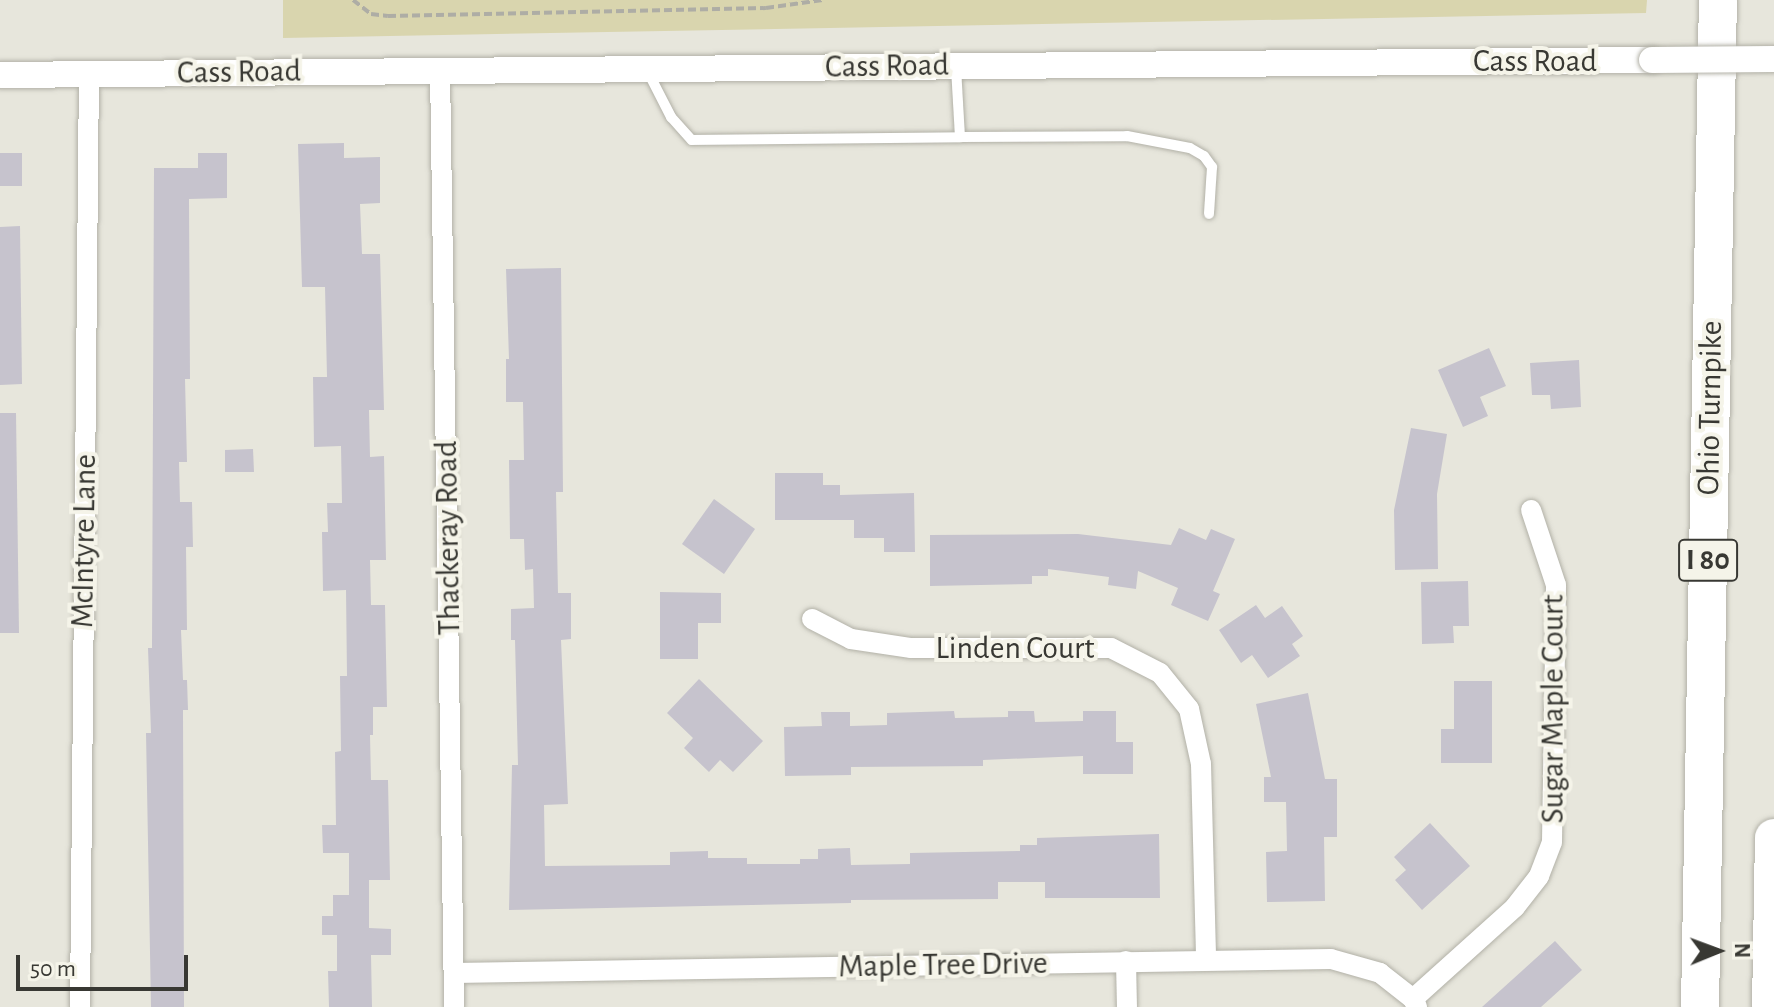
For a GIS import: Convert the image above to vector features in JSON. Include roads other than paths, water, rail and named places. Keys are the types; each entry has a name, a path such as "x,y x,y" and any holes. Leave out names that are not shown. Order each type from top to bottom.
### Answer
{"highway":[{"name":"Ohio Turnpike","path":"1700,1007 1718,0"},
{"path":"1771,1007 1774,838"}],"street":[{"name":"Cass Road","path":"0,75 1774,59"},
{"name":"Thackeray Road","path":"440,69 454,1007"},
{"name":"McIntyre Lane","path":"80,1007 89,75"},
{"name":"Sugar Maple Court","path":"1415,1003 1515,907 1539,876 1552,842 1556,585 1531,510"},
{"name":"Linden Court","path":"812,619 851,639 911,648 1111,648 1160,673 1189,709 1201,764 1206,960"},
{"name":"Maple Tree Drive","path":"454,973 1331,959 1380,973 1415,1003"},
{"path":"1126,961 1127,1007"}],"lane":[{"path":"956,65 960,137"},
{"path":"646,70 671,117 692,140 1127,136 1190,148 1204,156 1212,167 1209,214"}]}
